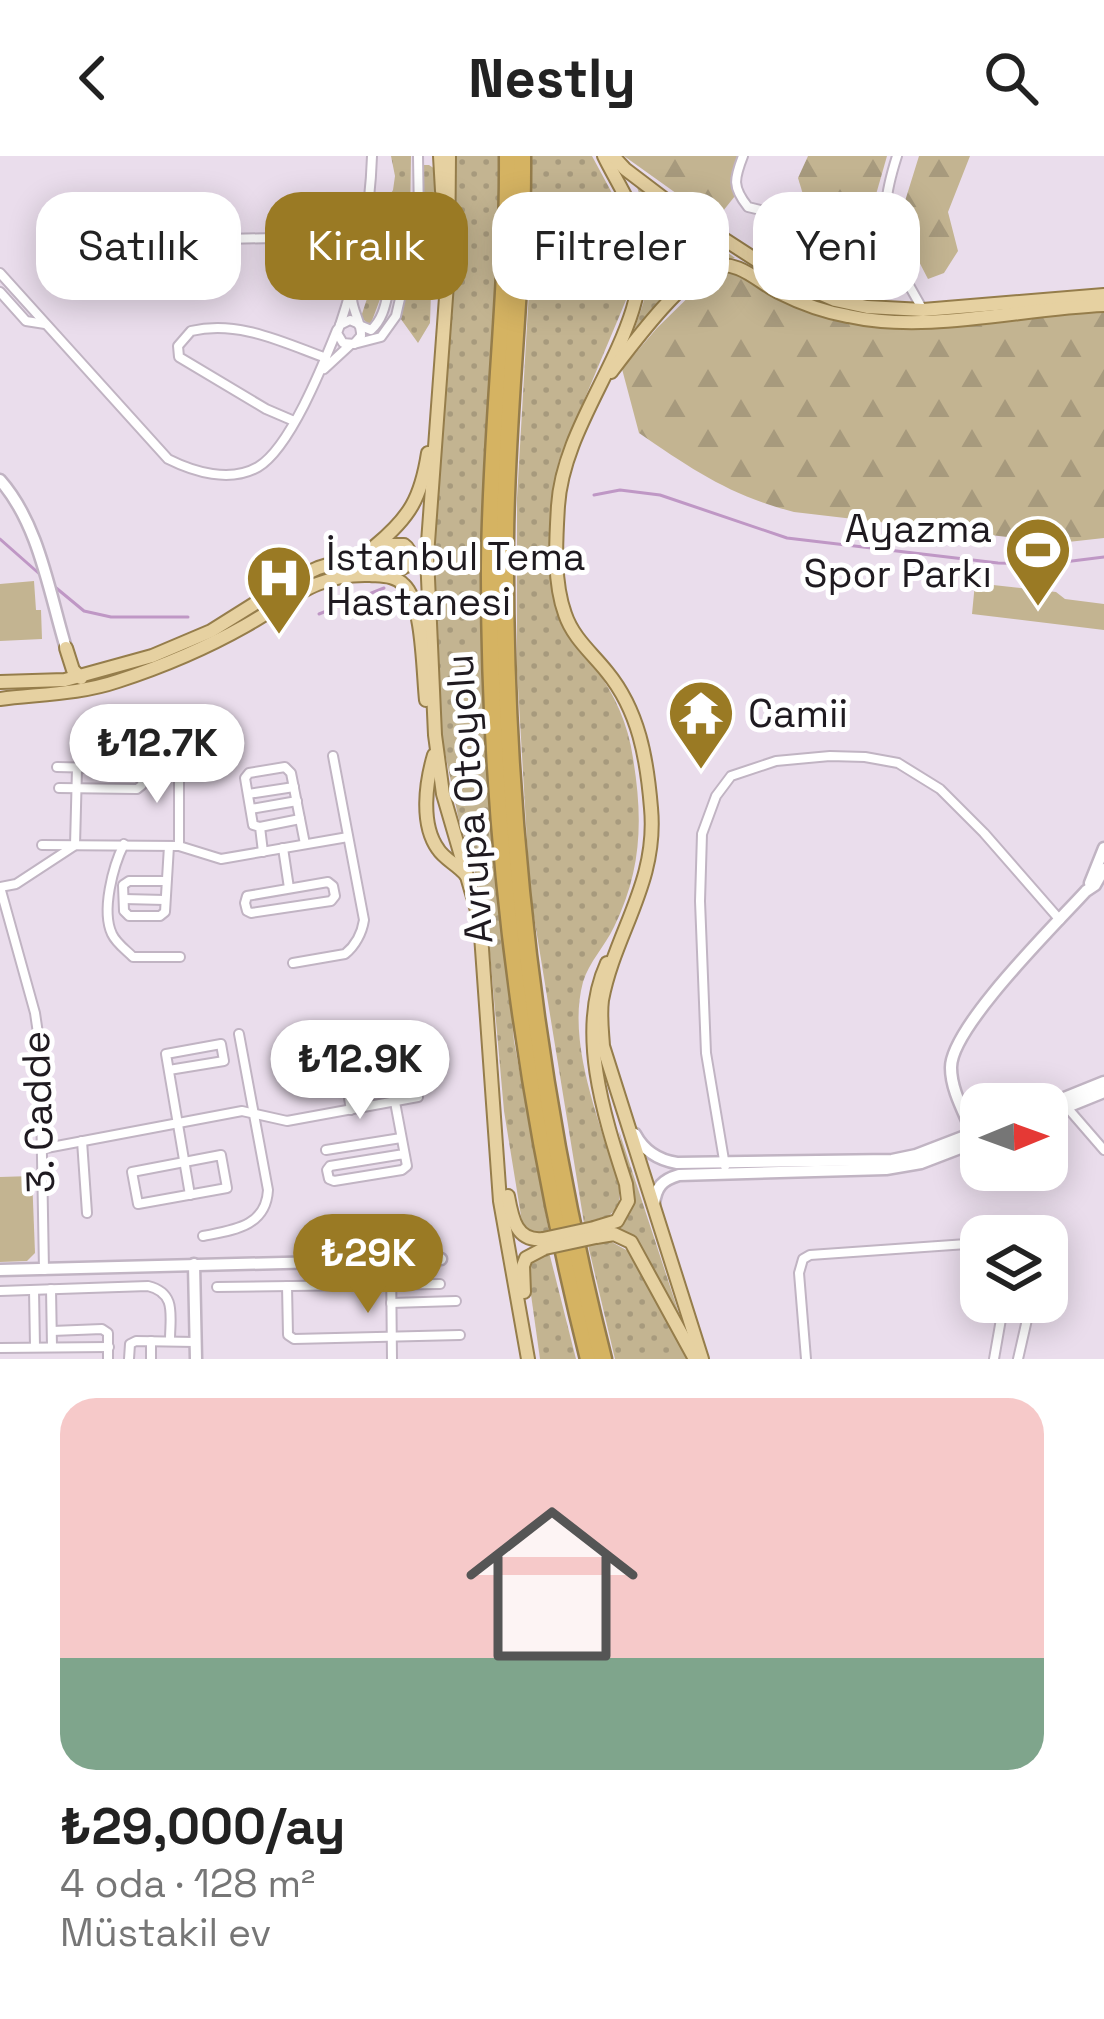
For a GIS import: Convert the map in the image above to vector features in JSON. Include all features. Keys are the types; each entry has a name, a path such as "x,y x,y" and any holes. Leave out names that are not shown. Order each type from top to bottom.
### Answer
{"highway":[{"name":"Avrupa Otoyolu","path":"508,156 491,528 499,793 508,920 527,1054 589,1359"},
{"name":"Avrupa Otoyolu","path":"523,156 505,544 515,826 546,1081 603,1359"}],"main road":[{"path":"440,156 443,192"},
{"path":"449,156 449,192"},
{"path":"609,156 679,210 796,284 835,300 923,310 1104,300"},
{"path":"609,156 638,232 640,274 626,326 561,476 557,572 566,617 576,637 622,694 638,728 652,843 647,872 609,975 601,1020 603,1046 699,1359"},
{"path":"596,392 673,298 710,267 728,265 742,270 777,291 850,317 926,323 1104,300"},
{"path":"445,300 427,556 436,742 442,794 482,935 500,1201 528,1359"},
{"path":"368,552 407,515 420,492 441,369"},
{"path":"0,682 79,677 94,685 102,679 227,622 318,568 400,544 408,548 408,565 398,570 330,578 246,626 141,673 102,679 0,699"},
{"path":"346,574 397,578 414,597 427,717 436,742 427,779 430,825 438,850 469,879"},
{"path":"66,648 76,664 102,679"},
{"path":"66,648 79,677"},
{"path":"49,682 65,667 66,648"},
{"path":"525,1341 526,1258 544,1243 595,1232 617,1221 628,1201 596,1072 592,1022 599,979 638,898"},
{"path":"492,1088 513,1221 524,1236 544,1243"},
{"path":"595,1232 631,1242 699,1359"}],"street":[{"path":"371,192 372,156"},
{"path":"417,192 418,156"},
{"path":"743,156 735,184 737,193 753,208"},
{"path":"887,192 897,156"},
{"path":"417,176 420,164 428,160 437,164 441,178"},
{"path":"0,273 168,459 222,475 258,467 272,455 318,375 348,300"},
{"path":"0,292 26,321 49,324"},
{"path":"318,375 361,336 353,300"},
{"path":"388,300 377,326 367,330 346,321 339,328 340,340 352,344 372,341 386,332 400,300"},
{"path":"917,300 923,310"},
{"path":"26,321 32,316 31,306"},
{"path":"294,421 199,370 179,357 178,346 191,331 226,326 326,358"},
{"path":"0,480 20,505 66,648"},
{"path":"293,963 344,954 363,929 333,756"},
{"path":"725,1167 706,1053 700,901 702,834 716,796 731,776 776,761 830,756 898,763 940,789 1060,920"},
{"path":"57,767 142,774 137,789 59,788"},
{"path":"165,881 123,885 124,910 129,916 165,912 179,767"},
{"path":"300,819 254,825 245,778 249,772 285,767 292,772 305,844"},
{"path":"75,845 77,768"},
{"path":"248,794 294,787"},
{"path":"250,809 297,801"},
{"path":"260,827 263,852"},
{"path":"42,845 174,846 221,860 348,837"},
{"path":"124,844 110,888 110,930 115,940 140,959 181,957"},
{"path":"0,887 16,884 75,845"},
{"path":"283,848 289,888"},
{"path":"1086,891 1104,848"},
{"path":"960,1095 951,1075 959,1041 1104,869"},
{"path":"328,882 335,896 331,901 247,911 247,896 289,888 328,882"},
{"name":"3. Cadde","path":"0,887 40,1047 44,1270"},
{"path":"110,888 165,900"},
{"path":"343,1060 314,1065 308,1061 303,1036 307,1030 332,1027 338,1032 343,1060 351,1109"},
{"path":"320,1028 327,1063"},
{"path":"203,1236 245,1228 268,1202 238,1034"},
{"path":"169,1070 224,1061 221,1044 166,1054 190,1195"},
{"path":"1068,1101 1104,1082"},
{"path":"1068,1102 1104,1092"},
{"path":"41,1149 242,1112 286,1121 418,1096"},
{"path":"395,1102 407,1166 329,1179 330,1166 404,1154"},
{"path":"621,1107 638,1141 659,1159 676,1163 903,1167 960,1143"},
{"path":"1068,1108 1104,1150"},
{"path":"326,1150 401,1138"},
{"path":"82,1142 87,1213"},
{"path":"220,1155 226,1188 138,1204 132,1172 185,1162 220,1155"},
{"path":"653,1208 656,1190 668,1178 725,1167"},
{"path":"806,1359 799,1273 803,1259 960,1244"},
{"path":"0,1270 441,1259"},
{"path":"391,1260 392,1359"},
{"path":"194,1264 196,1359"},
{"path":"217,1287 440,1284"},
{"path":"287,1286 288,1335 294,1339 460,1335"},
{"path":"51,1289 52,1347"},
{"path":"0,1291 159,1289 170,1304 170,1340"},
{"path":"34,1290 35,1347"},
{"path":"392,1304 456,1301"},
{"path":"994,1359 1000,1323"},
{"path":"1018,1359 1026,1323"},
{"path":"52,1330 102,1329 108,1333 108,1359"},
{"path":"129,1359 130,1344 136,1341 196,1342"},
{"path":"151,1341 151,1359"},
{"path":"0,1348 109,1346"}],"green space":[{"path":"391,156 411,156 410,192 392,192"},
{"path":"454,156 500,156 499,192 492,192 492,300 496,300 483,577 485,739 514,1041 549,1232 523,1228 504,1111 486,909 458,816 442,738 434,559 437,487 452,300 468,300 468,192 455,192"},
{"path":"532,156 592,156 611,192 531,192"},
{"path":"624,156 738,156 732,184 735,196 729,204 729,192 674,192"},
{"path":"808,156 887,156 877,192 802,192 798,178"},
{"path":"919,156 970,156 948,212 958,251 944,273 928,279 920,264 920,192 908,192"},
{"path":"423,165 429,165 435,169 434,192 422,192"},
{"path":"729,272 753,281 753,300 792,300 823,315 875,327 936,328 1104,311 1104,538 1059,543 794,512 750,498 712,480 639,433 622,369 685,300 729,300"},
{"path":"367,300 380,300 370,326 361,317"},
{"path":"402,300 431,300 430,323 418,343 398,315"},
{"path":"528,300 626,300 559,460 552,524 552,571 559,614 620,710 631,745 638,802 638,844 630,885 614,927 583,982 579,1006 582,1058 619,1187 619,1207 608,1216 584,1223 530,892 517,670 517,498"},
{"path":"644,300 663,300 632,335"},
{"path":"34,581 42,639 0,641 0,584"},
{"name":"Ayazma Spor Parkı","path":"975,583 1056,592 1065,599 1104,604 1104,630 972,614"},
{"path":"619,1131 688,1341 637,1244 612,1229 630,1212 632,1197"},
{"path":"32,1176 35,1253 27,1261 0,1262 0,1177"},
{"path":"608,1240 628,1251 688,1359 615,1359 588,1245"},
{"path":"549,1252 576,1359 540,1359 527,1266 535,1254"}],"waterway":[{"path":"594,495 620,490 660,495 787,538 998,563 1048,564 1104,557"},
{"path":"0,539 43,577"},
{"path":"55,587 84,611 111,617 188,617"},
{"path":"319,614 384,588"}],"place":[{"name":"Ayazma Spor Parkı","path":"1038,609"},
{"name":"İstanbul Tema Hastanesi","path":"279,637"},
{"name":"Camii","path":"701,772"}]}
